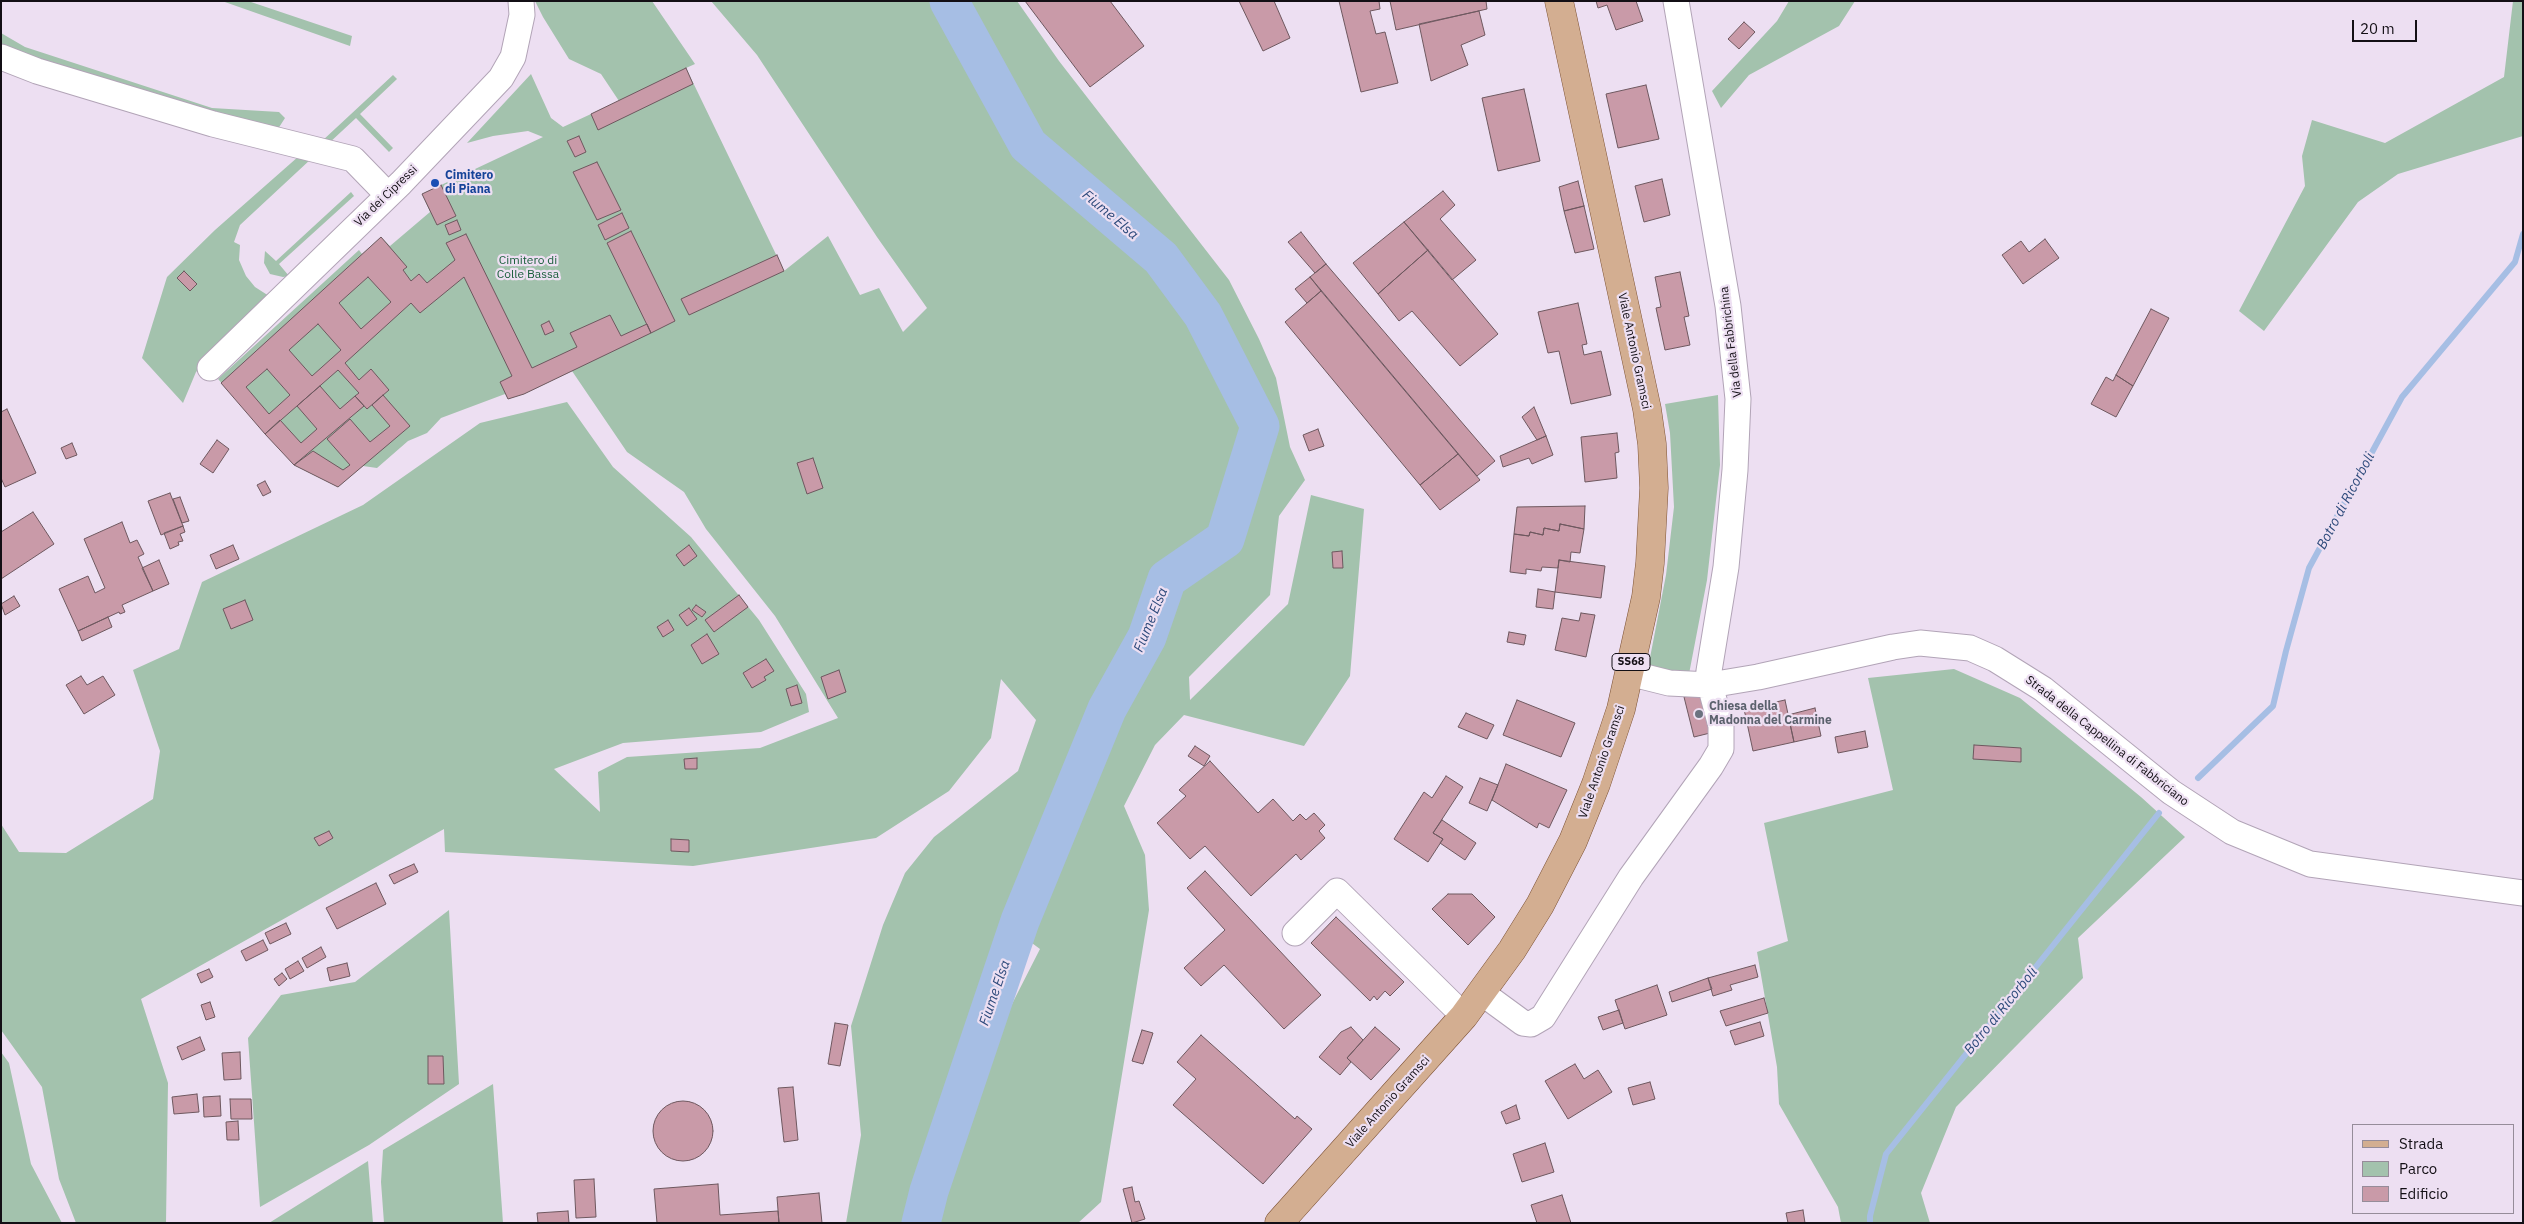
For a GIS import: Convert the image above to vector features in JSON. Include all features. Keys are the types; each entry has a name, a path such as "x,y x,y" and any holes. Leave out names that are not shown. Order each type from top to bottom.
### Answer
{"main road":[{"name":"Viale Antonio Gramsci","path":"1279,1223 1464,1016 1482,993 1536,912 1576,833 1612,739 1629,673 1646,597 1650,563 1654,488 1652,444 1647,408 1559,1"}],"street":[{"name":"Via dei Cipressi","path":"210,368 388,195 501,78 513,56 522,15 521,1"},
{"name":"Via della Fabbrichina","path":"1482,993 1523,1023 1534,1023 1545,1014 1630,877 1716,759 1720,749 1722,731 1710,685 1711,650 1726,567 1735,470 1738,399 1728,306 1676,1"},
{"path":"1,57 36,71 213,124 353,159 388,195"},
{"name":"Strada della Cappellina di Fabbriciano","path":"1629,673 1668,683 1710,685 1758,677 1893,647 1920,643 1970,648 2002,663 2043,689 2179,798 2232,832 2310,864 2523,893"},
{"path":"1295,933 1337,891 1464,1016"}],"green space":[{"path":"222,1 248,1 352,36 350,46"},
{"name":"Cimitero di Colle Bassa","path":"535,1 652,1 695,64 686,68 784,271 828,236 860,295 879,288 903,332 927,308 877,237 757,55 711,1 1017,1 1059,61 1229,280 1259,339 1276,378 1290,447 1305,480 1279,516 1270,595 1189,677 1190,700 1288,604 1311,495 1364,509 1350,676 1304,746 1184,715 1155,745 1124,806 1145,855 1149,910 1101,1202 1078,1223 846,1223 861,1135 851,1026 883,925 905,873 934,837 1018,771 1036,720 1001,679 991,738 949,791 876,838 693,866 445,852 444,829 141,999 168,1083 166,1223 76,1223 59,1179 42,1087 1,1030 1,824 19,852 66,853 153,799 160,751 133,670 179,649 202,582 363,505 480,423 567,402 613,467 691,537 759,620 806,694 809,712 761,732 623,743 554,769 600,812 598,772 627,757 760,748 838,718 775,616 706,529 684,492 627,452 572,371 524,394 508,399 505,394 441,418 427,433 408,441 377,468 363,466 338,487 294,465 218,379 359,250 362,254 381,237 390,246 430,212 422,194 543,137 528,131 493,136 467,143 531,74 551,118 563,127 619,101 601,74 569,59","holes":["1013,929 1040,949 962,1102 950,1096"]},
{"path":"1789,1 1855,1 1839,26 1749,75 1721,108 1712,91 1777,21"},
{"path":"2513,1 2523,1 2523,136 2398,174 2358,202 2264,331 2239,311 2305,186 2302,156 2312,120 2385,143 2504,77"},
{"path":"1,33 25,47 212,108 279,112 285,118 276,132 1,52"},
{"path":"393,75 397,79 360,114 393,148 389,152 356,118 328,144 322,141"},
{"path":"299,156 311,159 240,225 234,242 240,245 239,260 246,276 255,287 269,296 196,372 183,403 142,358 167,277 215,230"},
{"path":"351,192 354,196 279,264 289,276 283,277 270,274 264,263 265,251 276,261"},
{"path":"1718,395 1720,465 1707,580 1689,674 1648,668 1666,575 1674,507 1670,433 1665,404"},
{"path":"1954,669 2020,698 2141,797 2185,837 2078,938 2083,978 1956,1107 1921,1193 1930,1223 1841,1223 1838,1207 1779,1104 1777,1067 1757,952 1788,941 1764,823 1893,790 1868,678"},
{"path":"449,910 459,1084 369,1145 260,1207 248,1038 281,995 355,982"},
{"path":"1,1052 9,1063 31,1164 62,1223 1,1223"},
{"path":"493,1084 503,1223 384,1223 381,1182 383,1150"},
{"path":"368,1161 373,1223 269,1223"}],"building":[{"path":"1025,1 1110,1 1144,46 1090,87"},
{"path":"1239,1 1274,1 1290,38 1263,51"},
{"path":"1339,1 1379,1 1380,9 1370,11 1376,34 1385,32 1398,83 1361,92"},
{"path":"1390,1 1486,1 1487,9 1396,30"},
{"path":"1596,1 1636,1 1643,21 1616,30 1607,5 1598,8"},
{"path":"1479,11 1485,35 1461,45 1468,65 1431,81 1419,24"},
{"path":"1744,22 1755,32 1739,49 1728,39"},
{"path":"686,68 693,84 598,130 591,114"},
{"path":"1646,85 1659,139 1618,148 1606,94"},
{"path":"1524,89 1540,161 1498,171 1482,98"},
{"path":"579,136 586,152 575,157 567,141"},
{"path":"597,162 621,210 597,220 573,172"},
{"path":"1662,179 1670,215 1644,222 1635,186"},
{"path":"1578,181 1584,206 1564,211 1559,187"},
{"path":"441,185 456,216 437,225 422,194"},
{"path":"1443,191 1455,205 1440,219 1476,260 1452,280 1404,222"},
{"path":"1584,206 1594,249 1575,253 1564,211"},
{"path":"622,213 629,228 605,240 598,225"},
{"path":"457,220 461,230 449,235 445,225"},
{"path":"1404,222 1428,250 1378,294 1353,263"},
{"path":"631,231 675,321 651,333 607,243"},
{"path":"1301,232 1326,264 1315,273 1288,242"},
{"path":"466,234 532,368 577,347 570,333 610,315 621,336 647,324 651,333 524,394 508,399 500,382 512,376 464,277 420,313 411,303 345,363 359,380 371,369 389,390 367,409 355,396 359,393 338,370 265,434 221,383 381,237 407,267 403,270 411,281 419,274 427,283 455,260 446,243","holes":["368,277 391,302 361,329 339,303","318,324 341,350 312,376 289,350","267,369 290,395 269,414 246,387"]},
{"path":"2045,239 2059,258 2023,284 2002,255 2021,241 2029,252"},
{"path":"1428,250 1498,334 1460,366 1412,311 1399,321 1378,294"},
{"path":"777,255 784,271 689,315 681,299"},
{"path":"1326,264 1495,461 1477,476 1310,277"},
{"path":"184,271 197,284 190,291 177,278"},
{"path":"1680,272 1689,316 1684,317 1690,345 1665,350 1656,308 1661,307 1655,277"},
{"path":"1310,277 1321,291 1307,303 1295,289"},
{"path":"1321,291 1458,454 1420,485 1285,322"},
{"path":"1578,303 1587,344 1582,345 1584,355 1601,351 1611,395 1571,404 1559,351 1548,353 1538,312"},
{"path":"2151,309 2169,318 2133,386 2116,375"},
{"path":"549,321 554,331 545,335 541,325"},
{"path":"2116,375 2133,386 2116,417 2091,404 2106,377 2113,381"},
{"path":"320,386 340,409 355,396 364,406 294,465 265,434 280,420 301,443 317,429 297,406"},
{"path":"383,395 410,426 338,487 294,465 313,451 343,470 350,465 327,439 350,419 370,442 390,426 372,405"},
{"path":"1534,407 1546,436 1537,440 1522,417"},
{"path":"7,409 36,473 5,487 1,478 1,412"},
{"path":"1318,429 1324,446 1309,451 1303,435"},
{"path":"1617,433 1619,452 1615,453 1617,478 1585,482 1581,437"},
{"path":"1546,436 1553,455 1532,464 1529,458 1503,467 1500,456"},
{"path":"217,440 229,449 213,473 200,464"},
{"path":"72,443 77,455 66,459 61,448"},
{"path":"1458,454 1480,480 1440,510 1420,485"},
{"path":"813,458 823,488 807,494 797,463"},
{"path":"265,481 271,492 263,496 257,485"},
{"path":"170,493 183,526 161,535 148,501"},
{"path":"180,497 189,521 182,523 173,499"},
{"path":"1585,506 1584,529 1560,524 1559,531 1544,528 1543,535 1530,532 1529,536 1514,534 1517,507"},
{"path":"33,512 54,544 1,579 1,532"},
{"path":"122,522 130,543 137,540 144,554 138,557 153,591 122,605 125,612 120,614 119,612 78,631 59,589 88,576 95,593 105,588 84,539"},
{"path":"1560,524 1584,529 1580,553 1571,552 1570,562 1559,560 1558,568 1542,567 1541,571 1526,569 1526,574 1510,572 1514,534 1529,536 1530,532 1543,535 1544,528 1559,531"},
{"path":"183,526 185,532 180,534 183,541 178,542 179,545 170,549 164,533"},
{"path":"233,545 239,559 216,569 210,555"},
{"path":"689,545 697,556 684,566 676,555"},
{"path":"1342,551 1343,568 1333,568 1332,552"},
{"path":"159,560 169,584 153,591 142,568"},
{"path":"1559,560 1605,566 1601,598 1555,592"},
{"path":"1538,589 1555,592 1553,609 1536,607"},
{"path":"739,595 748,607 714,632 705,620"},
{"path":"14,596 20,606 5,615 1,604"},
{"path":"245,600 253,620 231,629 223,609"},
{"path":"696,605 706,612 702,617 692,610"},
{"path":"689,608 697,619 687,626 679,615"},
{"path":"1581,613 1595,615 1586,657 1555,650 1562,618 1579,621"},
{"path":"108,617 112,627 82,641 78,631"},
{"path":"668,620 674,630 663,637 657,627"},
{"path":"1509,632 1526,635 1524,645 1507,642"},
{"path":"707,634 719,654 702,664 691,645"},
{"path":"766,659 774,671 764,677 766,680 752,688 743,673"},
{"path":"839,670 846,692 828,699 821,677"},
{"path":"81,676 87,685 103,676 115,695 84,714 66,685"},
{"path":"797,685 802,703 791,706 786,689"},
{"name":"Chiesa della Madonna del Carmine","path":"1704,692 1714,732 1694,737 1684,697"},
{"path":"1517,700 1575,723 1561,757 1503,735"},
{"path":"1785,700 1794,742 1753,751 1744,709"},
{"path":"1815,708 1821,736 1794,742 1788,715"},
{"path":"1466,713 1494,725 1487,739 1458,727"},
{"path":"1865,731 1868,747 1838,753 1835,737"},
{"path":"1974,745 2021,748 2021,762 1973,759"},
{"path":"1195,746 1210,756 1204,766 1188,756"},
{"path":"697,758 697,769 685,769 684,759"},
{"path":"1210,761 1258,813 1273,799 1293,821 1300,814 1306,820 1314,813 1325,825 1319,831 1325,838 1301,860 1296,854 1251,896 1205,846 1190,859 1157,823 1186,796 1179,790"},
{"path":"1506,764 1567,790 1549,828 1539,823 1537,828 1492,800"},
{"path":"1446,776 1463,787 1433,833 1443,839 1428,862 1394,839 1424,792 1432,798"},
{"path":"1480,778 1498,785 1487,811 1469,803"},
{"path":"1442,820 1476,843 1465,860 1440,843 1443,839 1433,833"},
{"path":"329,831 333,838 319,846 314,838"},
{"path":"671,839 689,840 689,852 671,851"},
{"path":"414,864 418,872 394,884 389,875"},
{"path":"1205,871 1321,995 1284,1029 1224,965 1201,986 1184,968 1225,930 1187,888"},
{"path":"376,883 386,904 337,929 326,908"},
{"path":"1448,894 1472,894 1495,917 1468,945 1432,909"},
{"path":"1336,917 1404,982 1390,996 1385,991 1377,1000 1374,996 1370,1001 1311,943"},
{"path":"286,923 291,934 270,944 265,933"},
{"path":"263,940 268,950 246,961 241,951"},
{"path":"321,947 326,957 307,968 302,958"},
{"path":"298,961 304,971 290,979 285,969"},
{"path":"347,963 350,976 330,981 327,968"},
{"path":"1755,965 1758,977 1730,985 1732,990 1713,996 1708,978"},
{"path":"209,969 213,977 201,983 197,974"},
{"path":"282,973 287,979 279,986 274,979"},
{"path":"1708,978 1712,989 1672,1002 1669,992"},
{"path":"1657,985 1667,1015 1625,1029 1615,1000"},
{"path":"1764,998 1768,1013 1726,1026 1720,1011"},
{"path":"210,1002 215,1017 206,1020 201,1005"},
{"path":"1619,1010 1623,1023 1603,1030 1598,1017"},
{"path":"1760,1022 1764,1036 1735,1045 1730,1031"},
{"path":"835,1023 848,1025 840,1066 828,1064"},
{"path":"1351,1027 1363,1040 1347,1058 1351,1062 1340,1075 1319,1057 1341,1032"},
{"path":"1375,1027 1400,1049 1371,1080 1347,1058"},
{"path":"1142,1030 1153,1033 1143,1064 1132,1061"},
{"path":"1201,1035 1295,1119 1297,1116 1312,1129 1263,1184 1173,1105 1196,1079 1177,1062"},
{"path":"200,1037 205,1050 182,1060 177,1047"},
{"path":"240,1052 241,1079 224,1080 222,1053"},
{"path":"428,1056 443,1056 444,1084 428,1084"},
{"path":"1575,1064 1584,1079 1598,1070 1612,1092 1568,1119 1545,1081"},
{"path":"1650,1082 1655,1099 1633,1105 1628,1088"},
{"path":"793,1087 798,1140 784,1142 778,1088"},
{"path":"197,1094 199,1112 174,1114 172,1097"},
{"path":"220,1096 221,1116 204,1117 203,1097"},
{"path":"230,1099 251,1099 252,1119 231,1119"},
{"path":"683,1101 700,1106 708,1114 713,1131 708,1148 700,1156 683,1161 666,1156 658,1148 653,1131 658,1114 666,1106"},
{"path":"1516,1105 1520,1119 1506,1124 1501,1112"},
{"path":"238,1121 239,1140 227,1140 226,1122"},
{"path":"1545,1143 1554,1172 1522,1182 1513,1154"},
{"path":"594,1179 596,1217 576,1218 574,1180"},
{"path":"718,1184 720,1215 778,1211 779,1223 657,1223 654,1189"},
{"path":"1132,1187 1135,1202 1139,1201 1145,1219 1132,1223 1123,1189"},
{"path":"819,1193 822,1223 779,1223 777,1197"},
{"path":"1562,1195 1571,1223 1537,1223 1531,1205"},
{"path":"1803,1210 1805,1223 1788,1223 1786,1213"},
{"path":"568,1211 569,1223 538,1223 537,1213"}],"waterway":[{"name":"Fiume Elsa","path":"921,1223 929,1191 1020,921 1107,709 1147,637 1167,579 1225,539 1260,426 1203,315 1161,258 1028,145 949,1"},
{"name":"Botro di Ricorboli","path":"2198,778 2273,706 2309,568 2402,397 2515,262 2523,234"},
{"name":"Botro di Ricorboli","path":"1870,1223 1870,1216 1886,1154 2159,813"}],"place":[{"name":"Cimitero di Piana","path":"435,183"},
{"name":"Chiesa della Madonna del Carmine","path":"1699,714"}]}
